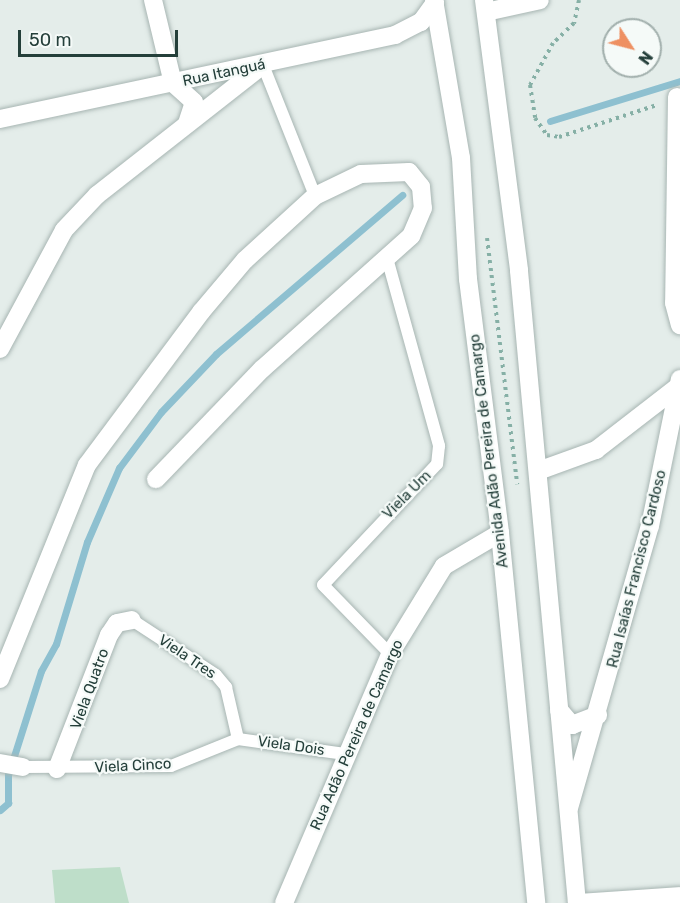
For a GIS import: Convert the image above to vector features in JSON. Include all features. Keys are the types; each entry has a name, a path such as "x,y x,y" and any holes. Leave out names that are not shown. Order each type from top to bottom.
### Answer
{"street":[{"path":"153,0 173,83 195,102 187,125"},
{"path":"540,0 485,6 538,471 567,813 577,903 680,896"},
{"name":"Rua Itanguá","path":"0,119 263,65 401,32 421,22 434,1"},
{"name":"Avenida Adão Pereira de Camargo","path":"434,1 456,119 468,279 500,533 536,903"},
{"path":"0,348 64,230 97,195 263,65"},
{"path":"679,97 674,303 680,325"},
{"path":"0,679 87,465 137,393 245,260 315,196 361,174 409,172 421,188 423,208 411,236 262,369 156,479"},
{"path":"538,471 596,450 679,384"},
{"name":"Rua Isaías Francisco Cardoso","path":"567,813 598,715 650,526 679,384"},
{"name":"Rua Adão Pereira de Camargo","path":"284,903 345,754 390,654 444,566 500,533"},
{"name":"Viela Quatro","path":"57,769 109,635 117,623 132,620"},
{"path":"559,710 572,725 598,715"},
{"path":"0,763 23,766"}],"lane":[{"path":"263,65 315,196"},
{"name":"Viela Um","path":"387,258 439,446 437,464 323,585 390,654"},
{"name":"Viela Tres","path":"132,620 216,675 226,687 238,739"},
{"name":"Viela Dois","path":"238,739 345,754"},
{"name":"Viela Cinco","path":"23,766 57,769 171,766 238,739"}],"path":[{"path":"579,0 574,23 553,43 530,85 535,118 547,135 559,137 679,97"}],"green space":[{"path":"120,867 129,903 55,903 52,870"}],"waterway":[{"path":"550,121 680,81"},
{"path":"0,810 8,803 8,775 41,671 56,644 87,542 119,468 161,412 216,354 402,195"}]}
